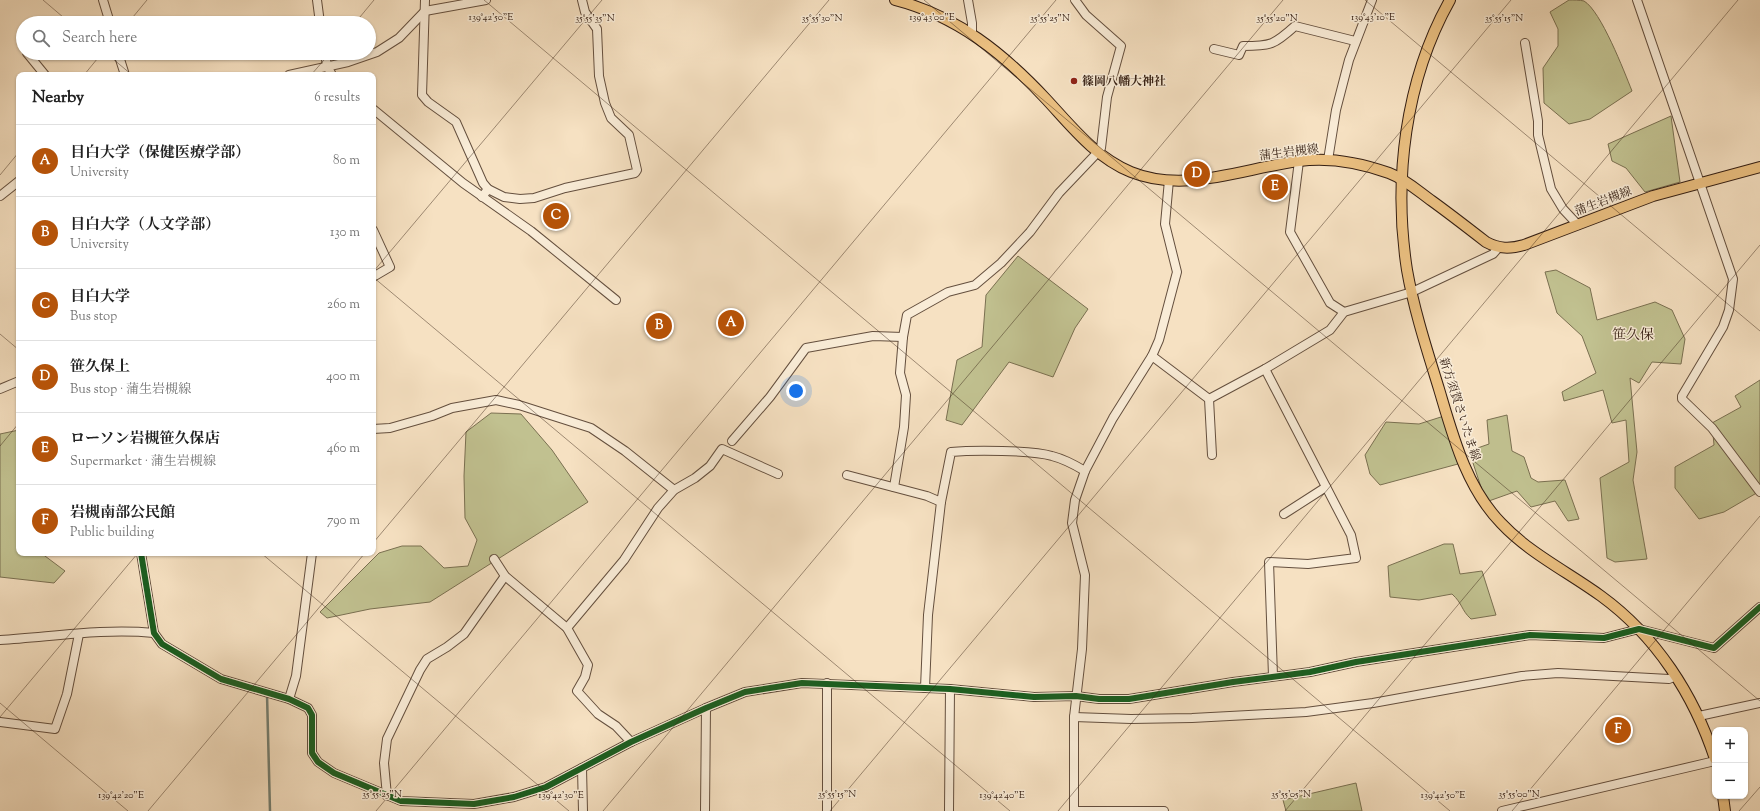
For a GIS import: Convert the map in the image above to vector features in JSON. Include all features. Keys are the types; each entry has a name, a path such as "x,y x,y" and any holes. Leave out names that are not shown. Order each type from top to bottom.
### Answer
{"main road":[{"name":"蒲生岩槻線","path":"895,0 926,9 972,33 1016,68 1084,140 1098,152 1131,172 1144,176 1169,180 1194,180 1299,161 1328,160 1358,165 1402,179 1486,242 1499,247 1507,248 1524,245 1647,198 1760,167"},
{"name":"新方須賀さいたま線","path":"1450,0 1436,28 1413,98 1405,140 1402,179 1402,227 1412,292 1451,432 1468,475 1488,510 1513,536 1600,596 1639,629 1676,676 1699,716 1712,752"},
{"path":"1723,799 1725,811"}],"street":[{"path":"103,0 108,16"},
{"path":"317,0 319,16"},
{"path":"425,0 422,95 428,102 456,122 482,183 488,189 504,197 520,199 534,198 565,188 635,173 637,170 629,135 611,118 605,103 599,76 597,29 584,12 582,0"},
{"path":"376,52 389,46 425,11 486,0"},
{"path":"968,0 972,33"},
{"path":"894,487 904,427 906,395 900,373 903,337 907,315 948,292 975,285 1001,264 1030,232 1059,193 1101,148 1107,97 1121,46 1086,15 1075,0"},
{"path":"1328,160 1336,110 1355,41 1362,28 1372,0"},
{"path":"1637,0 1699,183 1729,263 1733,279 1732,294 1723,328 1682,396 1682,399 1712,428 1760,492"},
{"path":"1214,49 1239,55 1244,46 1268,46 1280,40 1295,26 1355,41"},
{"path":"1524,43 1538,121 1538,135 1551,189 1563,209 1578,225"},
{"path":"32,60 42,72"},
{"path":"120,60 124,72"},
{"path":"326,60 330,72"},
{"path":"312,72 327,66 352,60"},
{"path":"376,111 482,197 526,227 616,300"},
{"path":"1299,161 1290,232 1330,303 1344,312"},
{"path":"1164,811 1074,811 1074,717 1082,649 1085,575 1072,522 1074,500 1086,471 1123,402 1152,356 1159,340 1177,272 1165,224 1169,180"},
{"path":"0,196 16,183"},
{"path":"482,197 488,189"},
{"path":"376,237 390,267 376,275"},
{"path":"1209,399 1265,369 1330,330 1344,312 1412,292 1493,254 1499,247"},
{"path":"732,441 770,397 806,348 873,336 903,337"},
{"path":"1152,356 1209,399 1212,455"},
{"path":"1265,369 1352,535 1356,558 1308,564 1268,562 1273,676"},
{"path":"0,389 16,382"},
{"path":"376,429 390,428 432,416 452,408 496,400 519,405 591,428 625,451 674,490"},
{"path":"567,628 624,560 644,527 674,490 695,478 710,466 722,449 778,474"},
{"path":"925,688 928,615 941,502 951,452 1006,452 1050,455 1086,471"},
{"path":"848,475 927,496 941,502"},
{"path":"1284,514 1326,487"},
{"path":"141,556 154,634 162,644 221,679 289,699 308,708 312,715 312,752 318,762 334,773 387,796 410,802 475,807 546,787 631,742 745,692 802,683 950,689 1034,697 1076,696 1099,699 1129,699 1273,676 1310,672 1356,662 1530,635 1604,638 1639,629 1714,648 1760,607"},
{"path":"289,699 296,676 312,556"},
{"path":"494,559 505,576 567,628 588,665 585,678 577,691 598,714 616,726 631,742"},
{"path":"387,796 384,763 387,739 420,670 427,659 447,648 464,634 505,576"},
{"path":"0,640 79,634 140,632 154,634"},
{"path":"0,722 55,729 67,694 79,634"},
{"path":"1074,717 1131,719 1192,718 1306,712 1373,703 1522,676 1558,674 1669,679 1676,676"},
{"path":"827,683 827,811"},
{"path":"950,689 950,811"},
{"path":"1699,716 1760,703"},
{"path":"705,811 706,708"},
{"path":"1502,811 1712,761"},
{"path":"582,768 583,811"}],"green space":[{"path":"1569,0 1584,1 1598,16 1624,70 1632,91 1590,119 1569,124 1544,103 1543,68 1558,46 1558,29 1550,12"},
{"path":"1671,116 1680,182 1645,192 1626,168 1612,161 1608,144"},
{"path":"1018,256 1088,309 1075,328 1053,377 1009,362 962,425 946,420 957,360 982,347 986,295"},
{"path":"1556,270 1590,288 1597,320 1655,302 1672,310 1685,339 1681,364 1652,362 1639,383 1630,378 1637,452 1633,480 1647,559 1615,562 1607,558 1600,478 1629,462 1626,420 1612,423 1603,390 1564,401 1562,392 1596,373 1582,336 1557,313 1545,272"},
{"path":"1760,380 1760,491 1724,512 1699,519 1675,488 1675,467 1714,445 1712,423 1741,407 1735,396"},
{"path":"491,413 521,414 552,450 588,502 430,602 370,609 327,618 320,612 379,553 402,546 421,546 444,568 468,566 477,540 465,518 464,476 466,432"},
{"path":"1507,415 1512,451 1524,457 1531,478 1538,482 1565,480 1579,519 1568,521 1555,501 1531,507 1517,491 1486,502 1469,451 1489,444 1487,420"},
{"path":"1444,416 1458,464 1380,485 1370,474 1365,455 1386,422 1419,424"},
{"path":"16,431 16,556 45,556 65,571 54,583 0,577 0,434"},
{"path":"1444,544 1453,544 1460,574 1482,571 1496,615 1471,619 1452,594 1419,600 1390,597 1388,566"},
{"path":"1356,783 1362,811 1286,811 1283,800"}],"waterway":[{"path":"267,694 270,811"}],"cycle path":[{"path":"141,556 154,633 162,644 221,679 289,699 308,708 312,715 312,753 318,762 334,773 401,801 474,804 514,797 546,787 631,742 745,692 802,683 950,689 1034,697 1076,696 1099,699 1129,699 1233,682 1310,672 1356,662 1530,635 1604,638 1639,629 1714,648 1760,607"}],"place":[{"name":"篠岡八幡大神社","path":"1074,81"},
{"name":"笹久保上","path":"1197,174"},
{"name":"ローソン岩槻笹久保店","path":"1275,187"},
{"name":"目白大学","path":"556,216"},
{"name":"目白大学（保健医療学部）","path":"731,323"},
{"name":"目白大学（人文学部）","path":"659,326"},
{"name":"岩槻南部公民館","path":"1618,730"}],"district":[{"name":"笹久保","path":"1633,334"}]}
